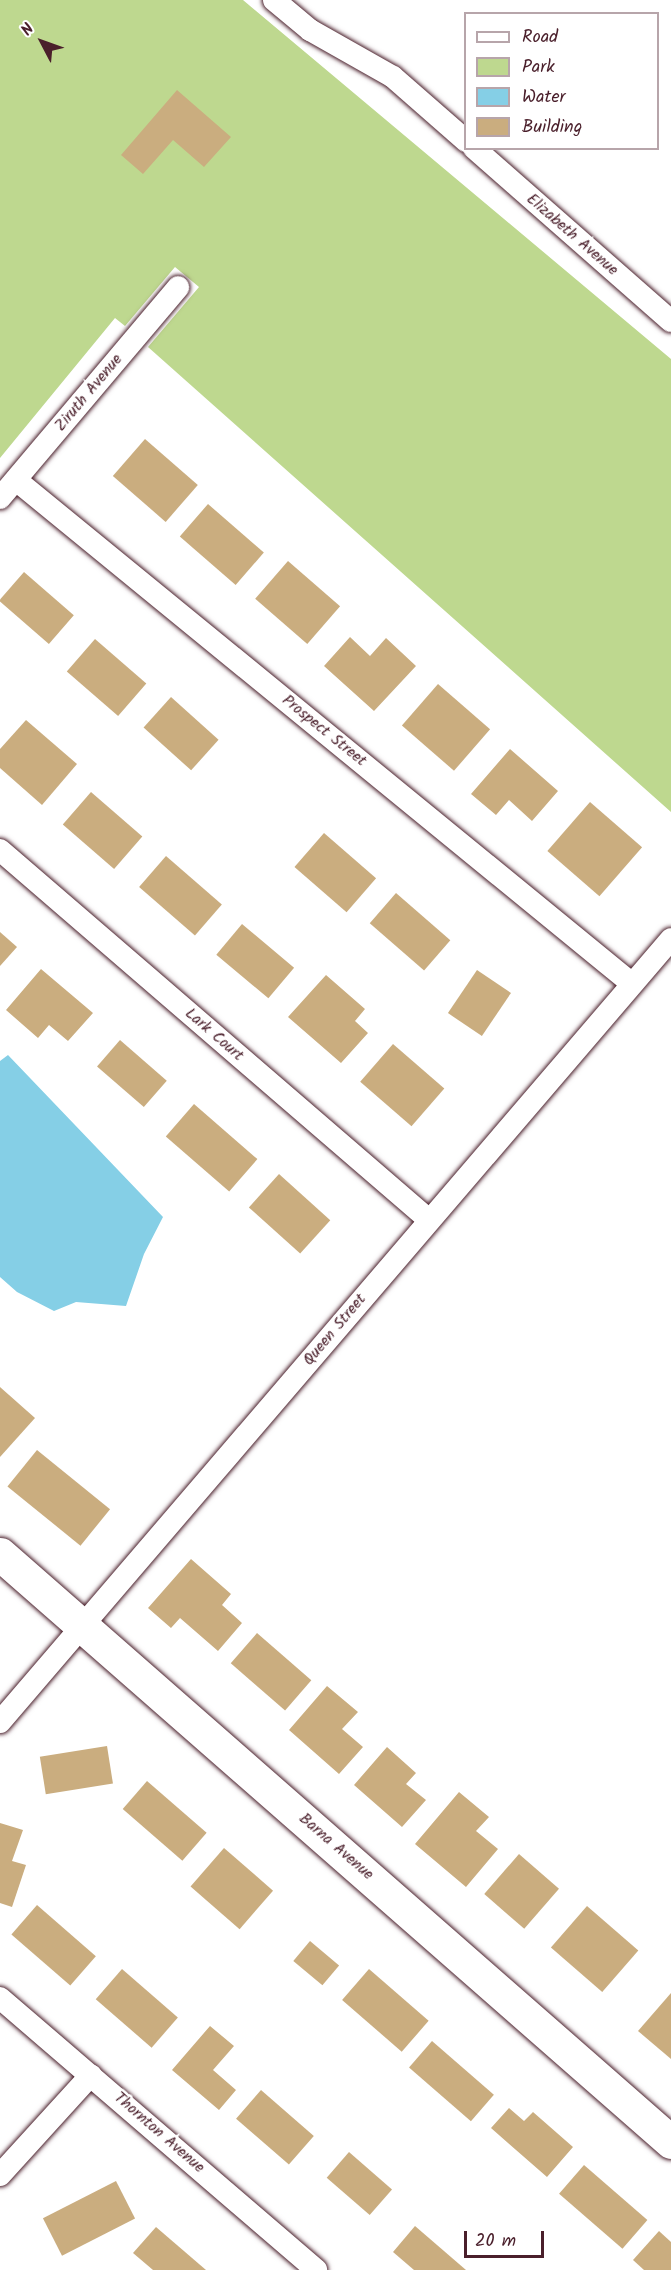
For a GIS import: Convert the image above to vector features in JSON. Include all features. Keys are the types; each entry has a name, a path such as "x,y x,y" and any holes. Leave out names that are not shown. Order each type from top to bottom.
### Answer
{"street":[{"path":"274,0 310,30 393,77 464,140"},
{"name":"Elizabeth Avenue","path":"476,150 671,321"},
{"name":"Ziruth Avenue","path":"0,498 178,287"},
{"name":"Prospect Street","path":"16,480 631,983"},
{"name":"Lark Court","path":"0,850 428,1220"},
{"name":"Queen Street","path":"0,1722 671,939"},
{"name":"Barna Avenue","path":"0,1554 84,1625 671,2142"},
{"name":"Thornton Avenue","path":"0,1998 316,2270"},
{"path":"0,2175 91,2075"}],"green space":[{"path":"0,0 243,0 671,359 671,812 148,347 199,287 175,267 125,326 115,318 0,458"}],"water":[{"path":"8,1055 163,1217 144,1254 126,1306 76,1302 54,1311 17,1292 0,1277 0,1061"}],"building":[{"path":"177,90 231,137 204,167 173,140 143,174 121,155"},
{"path":"145,439 198,485 166,522 113,476"},
{"path":"208,504 264,553 236,585 180,536"},
{"path":"288,561 340,606 307,644 255,599"},
{"path":"24,572 74,615 49,644 0,601"},
{"path":"350,637 370,656 386,638 416,666 374,711 324,666"},
{"path":"95,639 146,684 118,716 67,671"},
{"path":"438,684 490,729 454,771 402,726"},
{"path":"171,697 219,740 191,770 144,727"},
{"path":"26,720 77,764 42,805 0,768 0,749"},
{"path":"510,749 558,791 532,821 509,800 496,815 471,794"},
{"path":"91,792 142,837 114,869 63,824"},
{"path":"590,802 642,847 599,896 547,851"},
{"path":"324,833 376,878 347,912 294,867"},
{"path":"166,856 222,905 195,935 139,887"},
{"path":"396,893 450,940 424,970 370,923"},
{"path":"242,924 294,968 268,998 216,955"},
{"path":"0,932 17,947 0,966"},
{"path":"41,969 93,1013 68,1041 49,1025 38,1038 6,1010"},
{"path":"477,970 511,993 482,1036 448,1013"},
{"path":"326,975 365,1009 355,1021 368,1033 341,1063 288,1017"},
{"path":"120,1040 167,1081 144,1107 97,1066"},
{"path":"393,1044 444,1089 412,1126 360,1082"},
{"path":"194,1104 257,1159 229,1192 166,1136"},
{"path":"279,1174 330,1220 300,1254 249,1207"},
{"path":"0,1387 35,1418 0,1457"},
{"path":"37,1450 110,1509 80,1546 7,1487"},
{"path":"191,1559 231,1594 222,1605 242,1623 218,1651 180,1618 171,1628 148,1608"},
{"path":"257,1633 311,1680 285,1710 231,1663"},
{"path":"327,1686 358,1712 342,1729 363,1747 339,1774 289,1730"},
{"path":"107,1746 113,1784 46,1794 40,1757"},
{"path":"387,1747 416,1773 406,1784 426,1800 402,1827 354,1785"},
{"path":"147,1781 207,1833 182,1861 123,1809"},
{"path":"459,1792 489,1817 476,1831 498,1849 466,1887 415,1844"},
{"path":"0,1823 23,1830 12,1861 26,1865 12,1907 0,1903"},
{"path":"224,1848 273,1891 240,1929 191,1886"},
{"path":"519,1854 559,1889 524,1929 484,1894"},
{"path":"37,1905 96,1956 70,1986 11,1934"},
{"path":"587,1906 638,1951 602,1992 551,1948"},
{"path":"310,1941 339,1965 322,1985 293,1961"},
{"path":"122,1969 178,2018 152,2048 96,1999"},
{"path":"369,1969 429,2021 402,2052 342,2000"},
{"path":"671,1993 671,2059 638,2031"},
{"path":"210,2026 234,2046 213,2070 236,2090 219,2110 172,2070"},
{"path":"432,2041 494,2095 471,2121 409,2067"},
{"path":"261,2090 314,2136 289,2165 236,2119"},
{"path":"509,2108 524,2121 533,2112 573,2147 547,2177 491,2128"},
{"path":"349,2152 392,2189 370,2215 327,2178"},
{"path":"584,2165 647,2220 622,2249 559,2194"},
{"path":"116,2181 135,2218 62,2256 43,2218"},
{"path":"415,2226 466,2270 414,2270 393,2252"},
{"path":"156,2227 206,2270 153,2270 133,2253"},
{"path":"659,2231 671,2242 671,2270 644,2270 633,2260"}]}
